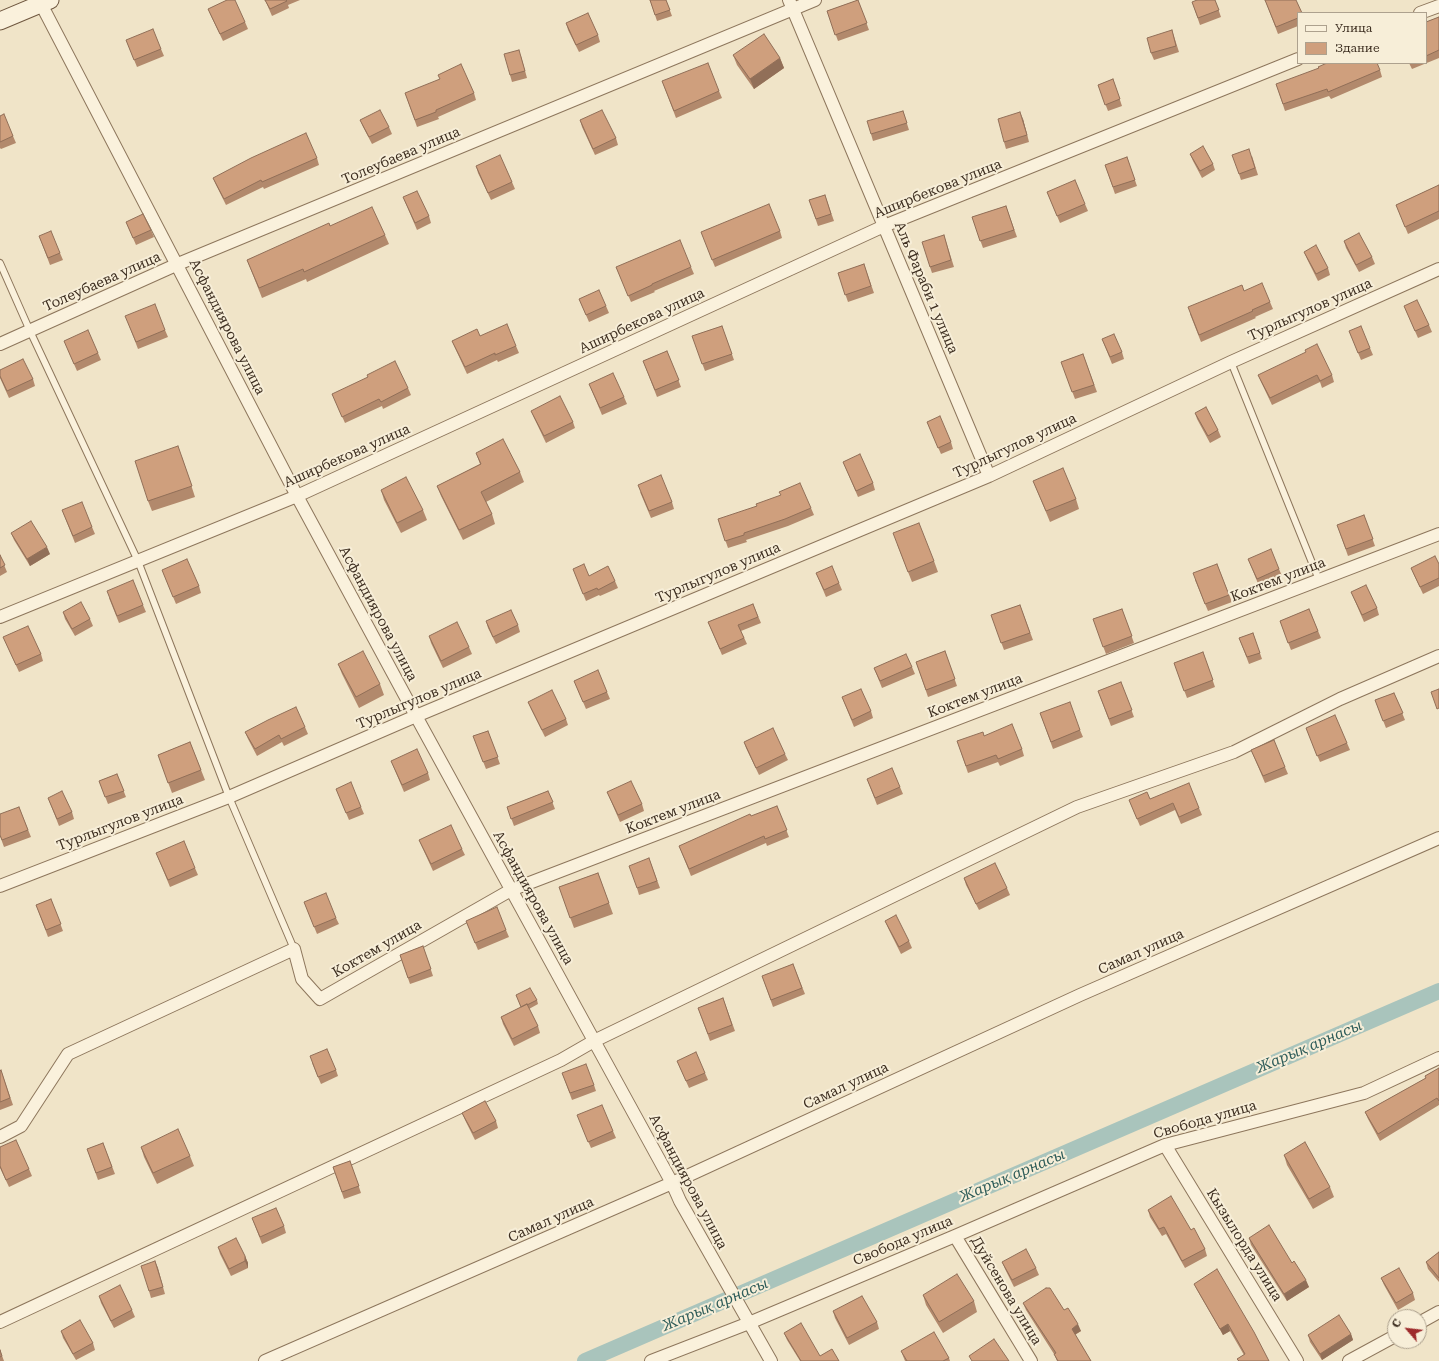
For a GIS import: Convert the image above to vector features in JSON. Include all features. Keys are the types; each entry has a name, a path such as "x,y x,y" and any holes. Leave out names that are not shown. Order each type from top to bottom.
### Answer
{"street":[{"name":"Толеубаева улица","path":"0,344 178,264 791,5 815,0"},
{"path":"0,21 44,1"},
{"name":"Асфандиярова улица","path":"44,1 297,496 672,1183 680,1201 771,1361"},
{"name":"Аль Фараби 1 улица","path":"791,5 989,476"},
{"path":"1423,12 1439,6"},
{"name":"Аширбекова улица","path":"0,617 297,496 884,226 1297,59"},
{"name":"Турлыгулов улица","path":"0,886 229,797 416,716 989,476 1231,362 1439,269"},
{"name":"Коктем улица","path":"294,949 302,978 320,999 511,890 1439,534"},
{"path":"0,1322 561,1060 594,1041 1077,807 1234,752 1340,699 1439,656"},
{"name":"Самал улица","path":"265,1361 672,1183 1080,995 1439,838"},
{"path":"0,1137 21,1126 68,1054 294,949"},
{"name":"Свобода улица","path":"651,1361 955,1236 1165,1145 1364,1093 1439,1058"},
{"name":"Кызылорда улица","path":"1165,1145 1297,1361"},
{"name":"Дуйсенова улица","path":"955,1236 1030,1361"},
{"path":"1427,1319 1439,1312"},
{"path":"1349,1361 1387,1340"}],"lane":[{"path":"0,263 30,331 138,561 229,797 294,949"},
{"path":"1231,362 1320,580"}],"building":[{"path":"227,0 235,0 245,22 220,34 208,9"},
{"path":"265,0 286,0 287,1 270,9"},
{"path":"650,0 666,0 670,10 655,15"},
{"path":"858,0 867,23 835,35 827,11"},
{"path":"1197,0 1215,0 1219,10 1198,18 1192,2"},
{"path":"1265,0 1296,0 1302,12 1297,12 1297,18 1276,27"},
{"path":"588,13 598,35 576,45 566,23"},
{"path":"1439,17 1439,50 1427,56 1427,22"},
{"path":"153,29 161,49 134,60 126,40"},
{"path":"1172,30 1176,46 1151,53 1147,38"},
{"path":"764,34 780,58 750,79 733,55"},
{"path":"519,50 525,71 510,75 504,54"},
{"path":"708,63 719,91 674,111 662,81"},
{"path":"461,64 474,93 436,110 436,112 415,120 405,93 440,79 438,75"},
{"path":"1325,64 1377,64 1380,70 1328,92 1327,89 1283,104 1276,84 1319,68 1318,67"},
{"path":"1113,79 1120,99 1105,105 1098,85"},
{"path":"380,110 389,127 369,137 360,120"},
{"path":"602,110 616,138 593,149 580,120"},
{"path":"903,111 907,123 871,134 867,121"},
{"path":"1020,112 1027,135 1004,142 998,119"},
{"path":"4,114 13,136 0,142 0,116"},
{"path":"306,133 317,158 262,182 261,180 224,199 213,178 251,158"},
{"path":"1203,146 1213,164 1200,171 1190,154"},
{"path":"1249,149 1255,168 1239,174 1232,155"},
{"path":"500,155 512,182 488,193 476,166"},
{"path":"1127,157 1135,180 1113,187 1105,165"},
{"path":"1075,180 1085,204 1057,216 1047,192"},
{"path":"1439,185 1439,211 1405,227 1396,205"},
{"path":"417,191 429,216 415,223 403,197"},
{"path":"825,195 831,214 816,219 809,200"},
{"path":"769,204 780,231 712,260 701,232"},
{"path":"1006,206 1014,230 980,241 972,217"},
{"path":"372,207 385,235 304,272 303,269 259,288 247,260 329,223 330,226"},
{"path":"143,214 151,230 133,238 126,222"},
{"path":"51,231 60,253 48,258 39,236"},
{"path":"1359,233 1372,257 1356,265 1344,241"},
{"path":"944,235 951,260 930,267 922,242"},
{"path":"680,240 691,267 628,296 616,267"},
{"path":"1316,245 1328,268 1316,274 1304,252"},
{"path":"864,264 871,286 845,295 838,273"},
{"path":"1262,283 1270,302 1199,335 1188,307 1242,285 1244,291"},
{"path":"599,290 606,306 586,315 579,299"},
{"path":"1417,300 1429,325 1415,331 1404,306"},
{"path":"155,304 165,330 136,342 125,316"},
{"path":"507,324 516,346 495,355 495,353 465,367 452,341 477,329 480,336"},
{"path":"722,326 732,354 702,364 692,336"},
{"path":"1361,326 1370,348 1358,353 1349,331"},
{"path":"88,330 98,353 74,364 64,341"},
{"path":"1114,334 1122,352 1110,357 1102,339"},
{"path":"1317,344 1332,375 1320,381 1317,375 1270,398 1258,375 1306,352 1305,350"},
{"path":"667,351 679,380 655,390 643,361"},
{"path":"1083,354 1094,385 1072,392 1061,362"},
{"path":"23,359 33,379 7,391 0,376 0,370"},
{"path":"395,361 408,388 381,402 379,399 342,417 332,394 368,377 367,375"},
{"path":"613,373 624,397 600,408 589,384"},
{"path":"560,396 573,422 544,436 531,411"},
{"path":"1206,407 1218,430 1208,436 1195,413"},
{"path":"940,416 951,442 938,448 927,422"},
{"path":"503,439 520,472 481,492 492,514 459,530 437,486 481,464 476,453"},
{"path":"178,446 192,486 148,501 135,461"},
{"path":"860,454 873,483 856,491 843,462"},
{"path":"1063,468 1076,499 1046,511 1033,481"},
{"path":"661,475 672,502 649,511 638,485"},
{"path":"406,477 423,510 397,523 381,490"},
{"path":"800,483 811,508 785,519 744,533 744,535 725,541 718,519 757,506 756,504 781,495 779,492"},
{"path":"82,502 92,527 73,536 62,510"},
{"path":"1364,515 1373,539 1346,549 1337,525"},
{"path":"31,521 47,547 27,559 11,533"},
{"path":"919,523 934,561 908,572 893,533"},
{"path":"1271,549 1279,569 1257,579 1248,559"},
{"path":"0,555 5,565 0,568"},
{"path":"1435,556 1439,564 1439,578 1420,587 1411,568"},
{"path":"187,559 199,586 173,597 162,570"},
{"path":"584,564 589,576 608,566 615,581 598,590 597,588 583,594 573,569"},
{"path":"1217,564 1229,595 1205,604 1193,573"},
{"path":"832,566 839,583 824,590 816,573"},
{"path":"133,580 143,605 117,616 107,591"},
{"path":"1366,585 1377,608 1362,615 1351,592"},
{"path":"81,602 90,619 72,629 63,612"},
{"path":"753,604 758,617 738,625 744,638 720,649 708,622"},
{"path":"1020,605 1030,633 1001,643 991,615"},
{"path":"1122,609 1132,636 1103,647 1093,619"},
{"path":"1309,609 1318,631 1288,643 1280,621"},
{"path":"511,610 518,625 493,637 486,621"},
{"path":"457,622 469,647 441,661 429,636"},
{"path":"28,626 41,654 16,665 3,637"},
{"path":"1253,633 1260,653 1247,657 1239,638"},
{"path":"363,651 380,684 356,697 338,664"},
{"path":"945,651 955,679 926,690 916,662"},
{"path":"1203,652 1213,680 1184,691 1174,663"},
{"path":"906,654 912,667 880,681 874,668"},
{"path":"598,670 607,692 583,702 574,681"},
{"path":"1121,682 1132,710 1109,719 1098,691"},
{"path":"861,689 871,711 852,720 842,697"},
{"path":"1439,689 1439,708 1437,709 1431,692"},
{"path":"552,690 566,719 542,730 528,702"},
{"path":"1394,693 1403,713 1383,721 1375,700"},
{"path":"1070,702 1080,730 1051,742 1040,713"},
{"path":"296,707 305,727 281,739 279,735 255,749 245,732"},
{"path":"1335,715 1347,743 1317,756 1306,728"},
{"path":"1012,724 1022,749 998,759 996,755 966,766 957,741 983,732 984,736"},
{"path":"773,728 785,754 756,768 744,742"},
{"path":"488,731 498,757 483,762 473,736"},
{"path":"1274,740 1285,767 1263,776 1251,750"},
{"path":"190,742 201,770 168,783 158,755"},
{"path":"417,749 428,773 402,785 391,761"},
{"path":"892,768 900,787 875,798 867,779"},
{"path":"117,774 124,791 105,797 99,781"},
{"path":"631,781 642,804 618,815 607,792"},
{"path":"351,782 361,807 346,813 336,789"},
{"path":"1189,783 1199,808 1179,817 1173,803 1137,819 1129,800 1147,792 1150,799"},
{"path":"62,791 72,812 57,819 48,798"},
{"path":"548,791 553,802 511,819 507,807"},
{"path":"777,806 787,830 765,839 764,836 689,869 679,846 750,814 751,816"},
{"path":"19,807 28,830 2,840 0,835 0,814"},
{"path":"451,825 462,849 431,864 419,840"},
{"path":"184,841 195,868 168,880 156,853"},
{"path":"649,858 657,881 637,888 629,866"},
{"path":"995,863 1007,888 976,904 964,878"},
{"path":"598,873 609,903 570,918 559,887"},
{"path":"326,893 336,918 314,927 304,902"},
{"path":"51,899 61,924 46,930 36,905"},
{"path":"497,907 506,930 475,943 466,921"},
{"path":"896,915 909,941 899,947 885,921"},
{"path":"423,946 431,969 408,978 400,955"},
{"path":"793,964 802,988 771,1000 762,976"},
{"path":"530,988 537,1000 521,1007 516,995"},
{"path":"723,998 732,1025 708,1034 698,1008"},
{"path":"527,1004 538,1026 512,1039 501,1017"},
{"path":"327,1049 336,1070 318,1077 310,1056"},
{"path":"696,1052 705,1073 686,1081 677,1061"},
{"path":"586,1064 594,1085 570,1093 562,1073"},
{"path":"1439,1068 1439,1101 1437,1098 1378,1134 1365,1112 1426,1078 1425,1076"},
{"path":"1,1070 10,1098 0,1102 0,1071"},
{"path":"485,1101 496,1121 473,1133 462,1113"},
{"path":"602,1105 613,1131 588,1142 577,1115"},
{"path":"178,1129 190,1156 153,1173 141,1147"},
{"path":"16,1140 29,1169 6,1180 0,1166 0,1147"},
{"path":"1305,1142 1330,1187 1309,1199 1284,1155"},
{"path":"103,1143 112,1167 96,1173 87,1149"},
{"path":"350,1161 359,1186 342,1192 333,1167"},
{"path":"1171,1196 1191,1230 1194,1228 1205,1249 1182,1261 1164,1227 1159,1229 1148,1210"},
{"path":"276,1208 284,1226 260,1237 252,1218"},
{"path":"1269,1225 1292,1263 1294,1261 1306,1280 1284,1294 1249,1238"},
{"path":"236,1238 245,1256 245,1261 229,1269 218,1247"},
{"path":"1026,1249 1036,1268 1012,1280 1002,1262"},
{"path":"1439,1252 1439,1278 1426,1262"},
{"path":"155,1261 163,1287 149,1291 141,1266"},
{"path":"1399,1268 1413,1293 1396,1303 1381,1278"},
{"path":"1217,1269 1254,1332 1269,1361 1239,1361 1237,1359 1245,1354 1228,1324 1220,1329 1194,1284"},
{"path":"957,1274 974,1301 939,1322 923,1295"},
{"path":"120,1285 132,1310 111,1321 99,1296"},
{"path":"1046,1288 1050,1288 1064,1310 1068,1308 1078,1324 1072,1329 1091,1361 1058,1361 1054,1354 1056,1353 1023,1303"},
{"path":"862,1296 877,1322 847,1338 833,1311"},
{"path":"1339,1315 1351,1334 1320,1354 1308,1335"},
{"path":"80,1320 93,1343 73,1354 61,1331"},
{"path":"801,1323 820,1356 832,1349 839,1361 801,1361 784,1333"},
{"path":"934,1332 949,1358 943,1361 907,1361 901,1351"},
{"path":"994,1339 1009,1361 972,1361 969,1356"}],"waterway":[{"name":"Жарық арнасы","path":"585,1361 1439,991"}]}
